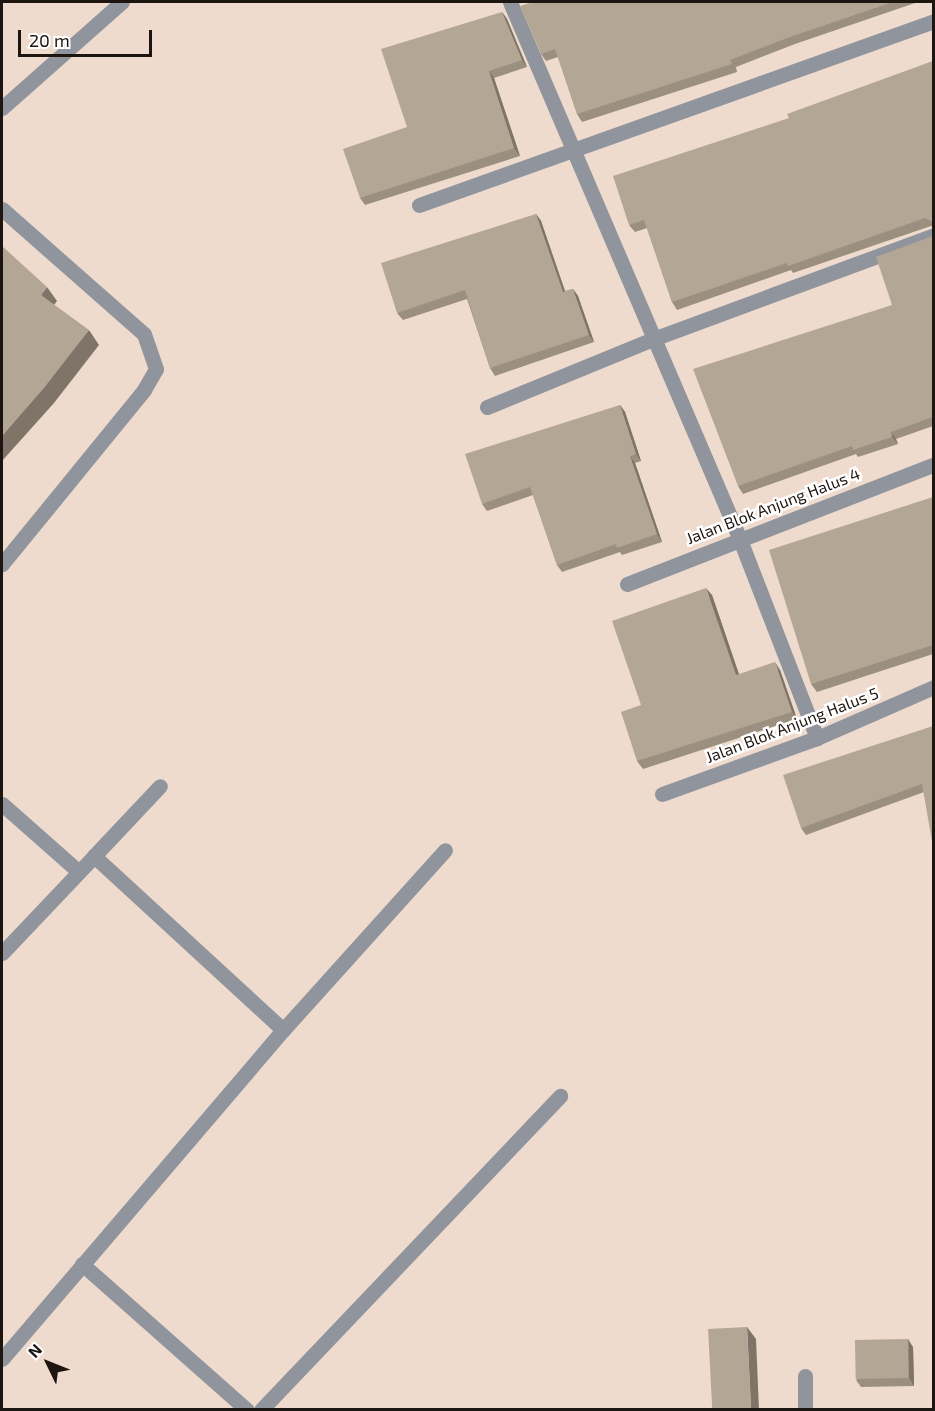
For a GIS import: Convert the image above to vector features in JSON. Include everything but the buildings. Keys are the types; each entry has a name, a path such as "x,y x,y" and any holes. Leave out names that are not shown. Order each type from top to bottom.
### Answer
{"street":[{"path":"2,108 122,2"},
{"path":"510,2 572,152 739,537 817,738"},
{"path":"419,205 933,21"},
{"path":"2,209 144,334 156,369 144,390 4,557"},
{"path":"487,407 653,339 933,235"},
{"name":"Jalan Blok Anjung Halus 4","path":"627,584 739,537 933,464"},
{"name":"Jalan Blok Anjung Halus 5","path":"662,794 817,738 933,687"},
{"path":"2,954 160,786"},
{"path":"2,804 78,872"},
{"path":"2,1359 283,1030 446,850"},
{"path":"94,856 283,1030"},
{"path":"261,1410 560,1096"},
{"path":"82,1264 247,1410"},
{"path":"804,1376 805,1410"}]}
